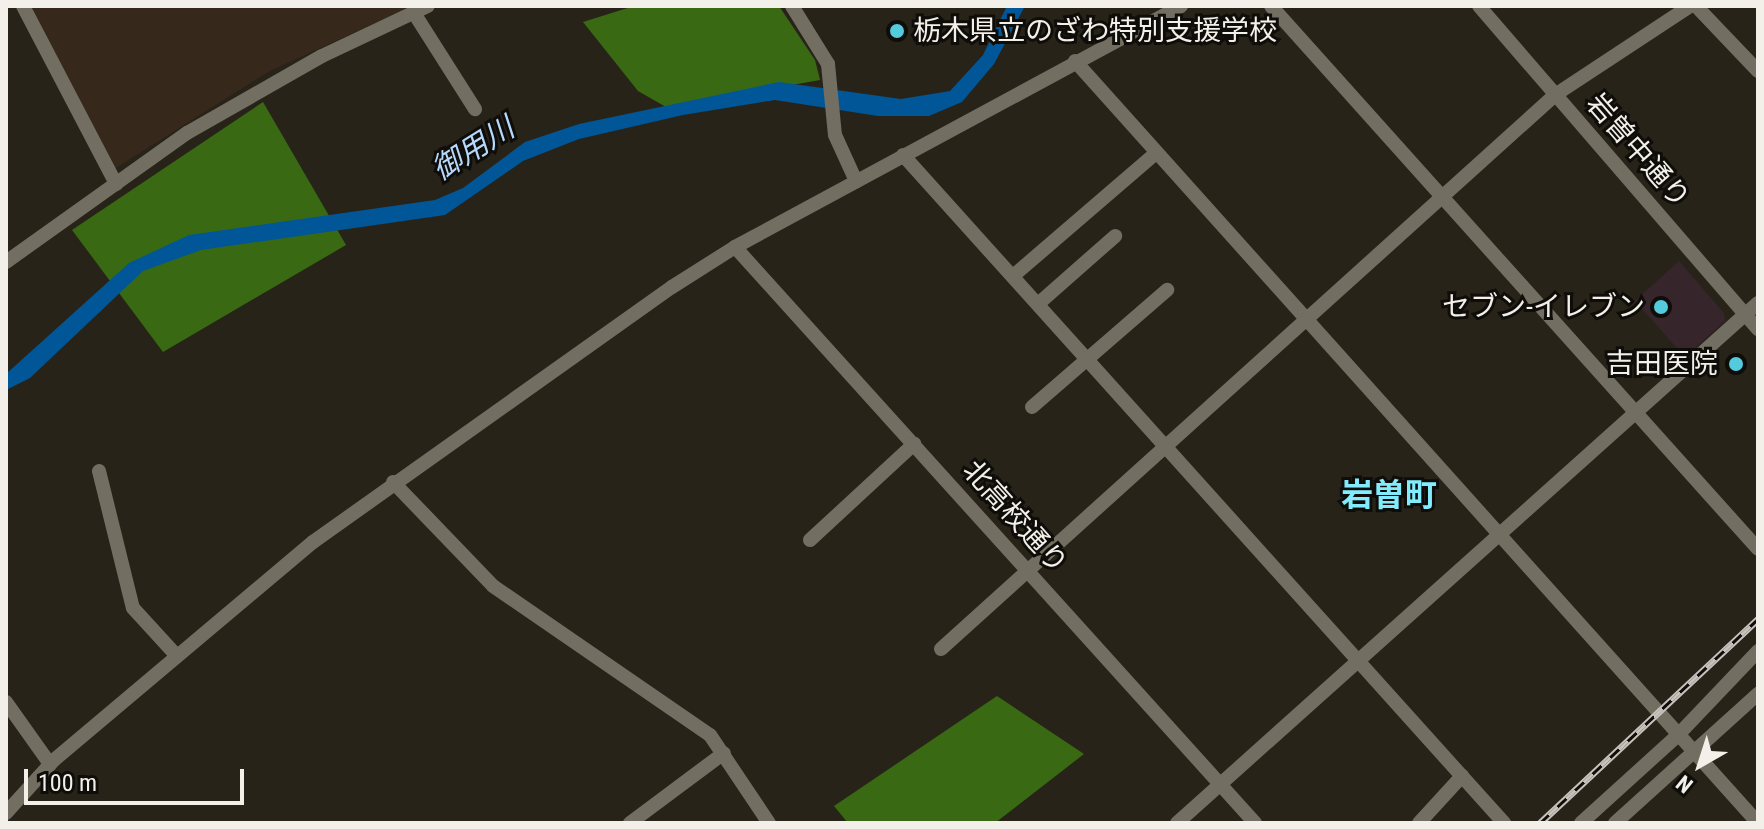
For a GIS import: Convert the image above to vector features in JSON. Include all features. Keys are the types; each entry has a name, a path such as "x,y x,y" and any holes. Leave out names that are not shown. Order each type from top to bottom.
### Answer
{"street":[{"path":"23,6 116,184"},
{"path":"6,262 214,118 322,56 428,6"},
{"path":"792,6 828,64 835,135 856,181"},
{"path":"6,813 50,764 313,542 393,482 735,247 1181,6"},
{"path":"1271,6 1758,549"},
{"name":"岩曽中通り","path":"1479,6 1758,329"},
{"path":"941,649 1555,95 1693,6 1758,71"},
{"path":"414,13 475,109"},
{"path":"1075,61 1758,823"},
{"path":"1013,276 1156,153"},
{"path":"903,155 1504,823"},
{"path":"1038,304 1115,236"},
{"name":"北高校通り","path":"735,247 1255,823"},
{"path":"1032,407 1167,290"},
{"path":"1177,823 1360,663 1635,411 1758,303"},
{"path":"810,540 914,444"},
{"path":"99,471 133,608 177,656"},
{"path":"393,482 493,586 710,735 769,823"},
{"path":"1581,823 1678,735 1758,651"},
{"path":"1615,823 1758,694"},
{"path":"6,702 50,764"},
{"path":"630,823 724,753"},
{"path":"1419,823 1462,776"}],"shaded area":[{"path":"21,6 412,6 268,72 108,173"},
{"path":"1679,261 1724,313 1725,321 1685,357 1635,301"}],"green space":[{"path":"634,6 779,6 815,60 820,80 666,107 638,91 583,22"},
{"path":"263,102 346,245 163,352 72,230"},
{"path":"997,696 1084,754 995,823 848,823 834,806"}],"water":[{"path":"1007,6 1025,6 994,64 962,102 929,116 878,116 775,100 683,115 579,139 523,161 445,215 201,250 143,271 30,378 6,390 6,374 129,263 189,235 435,200 463,188 525,142 579,124 779,82 901,99 950,91 983,55"}],"railway":[{"path":"1540,823 1758,619"}],"place":[{"name":"栃木県立のざわ特別支援学校","path":"897,31"},
{"name":"セブン-イレブン","path":"1661,307"},
{"name":"吉田医院","path":"1736,364"}],"district":[{"name":"岩曽町","path":"1389,495"}],"water label":[{"name":"御用川","path":"473,149"}]}
